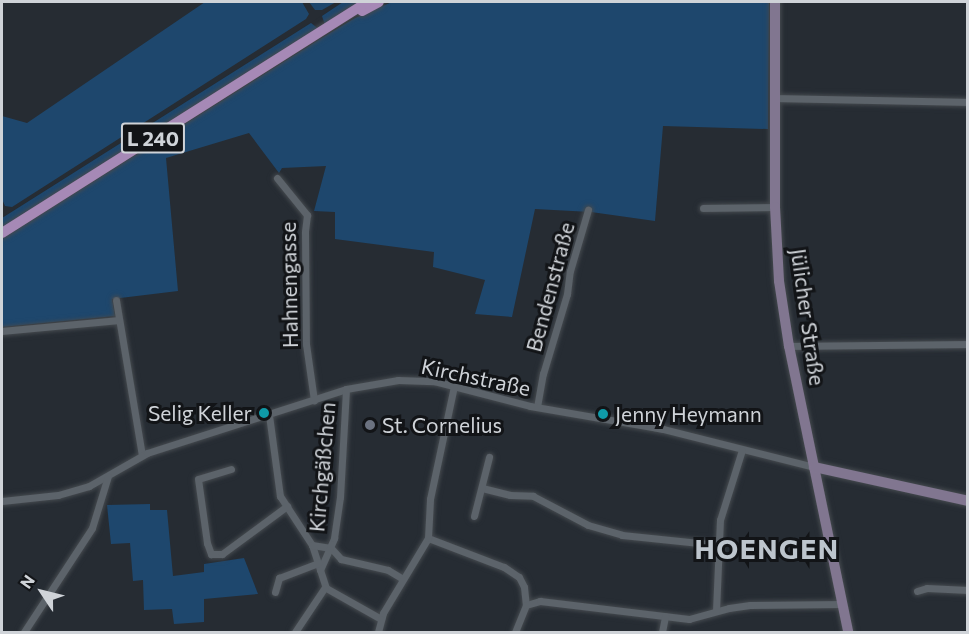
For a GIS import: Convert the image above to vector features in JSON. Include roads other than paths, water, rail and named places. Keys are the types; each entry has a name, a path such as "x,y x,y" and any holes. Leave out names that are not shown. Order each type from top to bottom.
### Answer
{"main road":[{"name":"L 240","path":"2,233 368,2"},
{"name":"L 240","path":"340,21 379,2"},
{"name":"Jülicher Straße","path":"775,2 775,207 779,281 789,346 848,633"},
{"path":"814,467 968,501"}],"street":[{"path":"776,98 968,102"},
{"name":"Hahnengasse","path":"278,178 307,215 305,232 306,344 314,400"},
{"path":"703,208 775,207"},
{"name":"Bendenstraße","path":"537,407 543,374 567,294 570,271 588,210"},
{"path":"116,300 142,455"},
{"path":"2,331 118,320"},
{"path":"789,346 968,344"},
{"name":"Kirchstraße","path":"2,501 70,492 89,486 142,455 346,389 398,380 434,381 537,407 663,429 814,467"},
{"path":"378,633 381,620 428,538 430,499 454,386"},
{"name":"Kirchgäßchen","path":"319,567 331,548 340,497 346,389"},
{"path":"269,415 277,484 287,506 312,545 325,587 381,620"},
{"path":"716,611 720,520 742,450"},
{"path":"474,516 489,456"},
{"path":"231,469 198,477 207,543 214,556 222,554 287,506"},
{"path":"24,633 92,528 108,476"},
{"path":"482,488 510,495 533,496 588,525 622,535 718,545"},
{"path":"428,538 512,572 524,587 526,605 516,633"},
{"name":"Kirchgäßchen","path":"312,545 331,548 341,559 388,570 403,579"},
{"path":"275,592 279,578 319,567"},
{"path":"295,633 325,587"},
{"path":"916,591 927,588 968,590"},
{"path":"526,605 540,601 689,619 750,605 843,604"},
{"path":"662,633 665,616"}],"place":[{"name":"Selig Keller","path":"264,413"},
{"name":"Jenny Heymann","path":"603,414"},
{"name":"St. Cornelius","path":"370,425"}],"district":[{"name":"HOENGEN","path":"767,549"}]}
